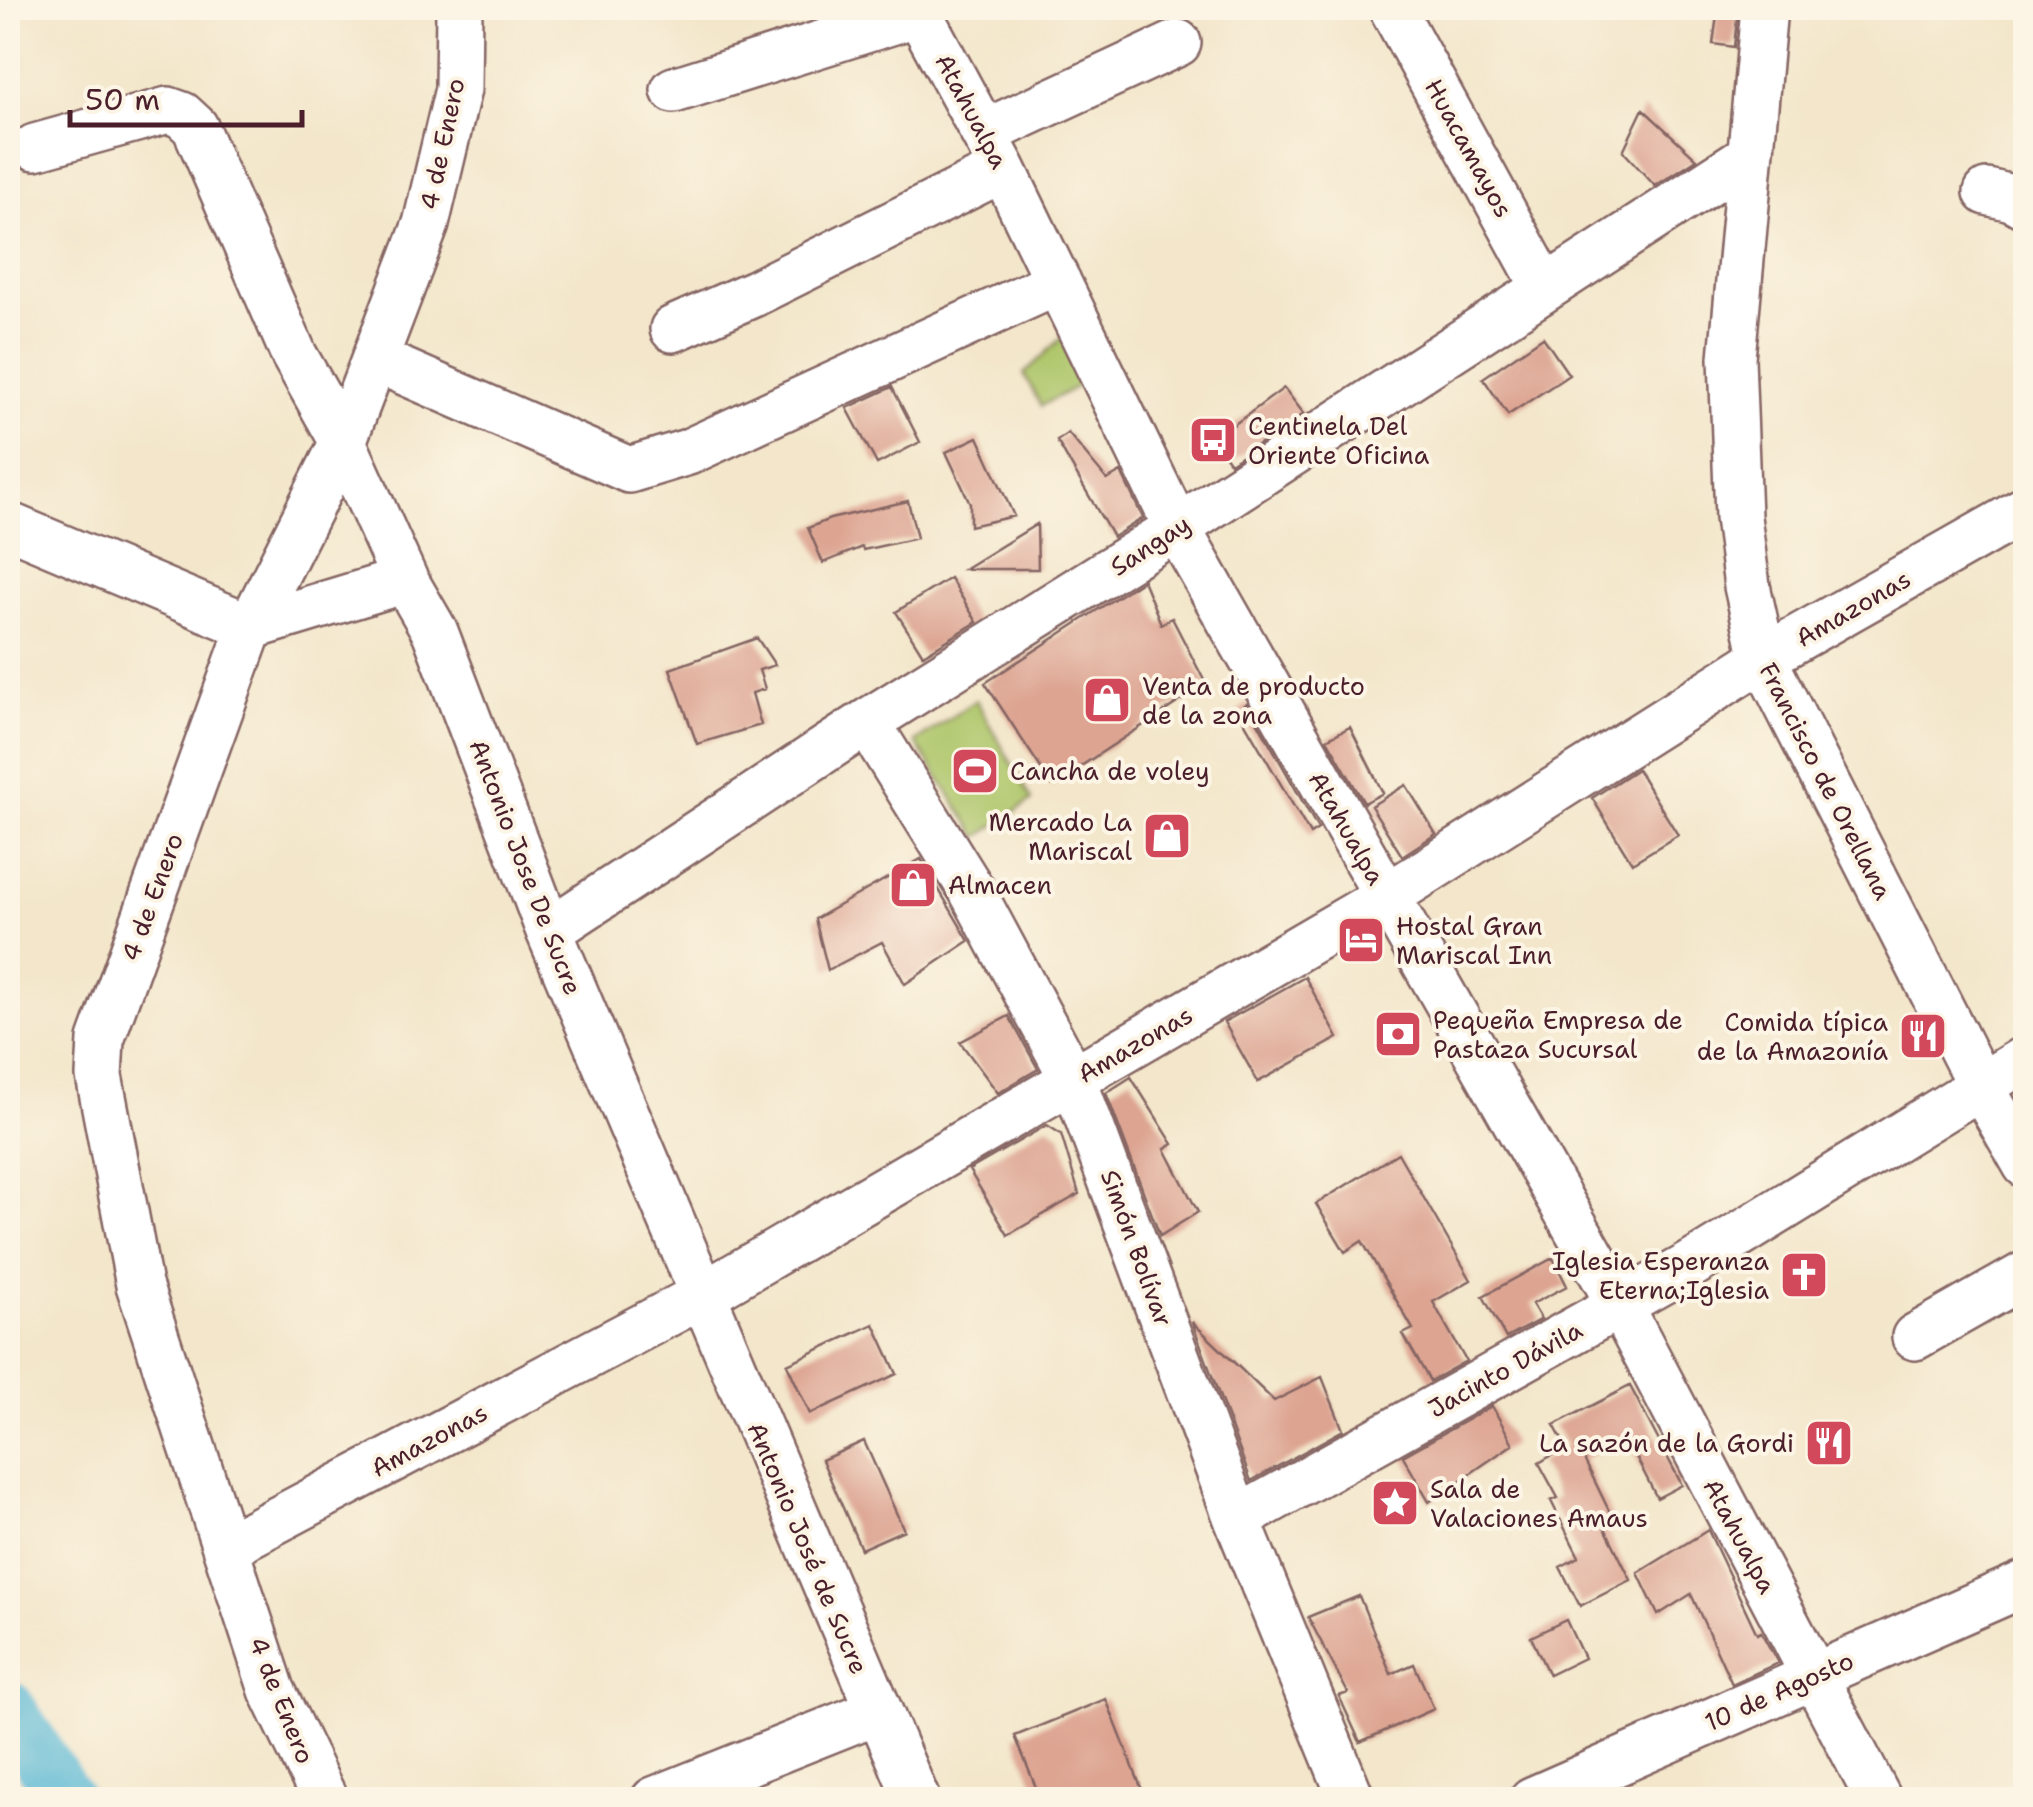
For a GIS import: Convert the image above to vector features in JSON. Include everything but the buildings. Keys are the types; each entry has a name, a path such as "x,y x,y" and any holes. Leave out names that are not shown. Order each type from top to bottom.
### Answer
{"street":[{"name":"4 de Enero","path":"325,1800 272,1690 139,1285 99,1076 101,1040 142,878 250,627 343,442 426,224 458,90 459,8"},
{"name":"Huacamayos","path":"1392,8 1546,288"},
{"name":"Francisco de Orellana","path":"1764,8 1732,358 1738,516 1747,586 1764,658 1980,1085 2026,1165"},
{"path":"674,90 917,10"},
{"name":"Atahualpa","path":"917,10 994,151 1177,528 1620,1305 1878,1800"},
{"path":"673,329 754,293 1178,43"},
{"name":"Antonio Jose De Sucre","path":"35,147 168,110 182,115 195,127 294,355 343,442 405,580 435,632 548,932 702,1296"},
{"name":"Sangay","path":"548,932 867,722 1177,528 1749,156"},
{"path":"374,359 629,470 688,452 1058,282"},
{"name":"Amazonas","path":"226,1547 702,1296 1386,897 1764,658 2026,509"},
{"path":"8,526 250,627 405,580"},
{"name":"Simón Bolívar","path":"867,722 971,888 1074,1080 1237,1519 1352,1800"},
{"name":"Jacinto Dávila","path":"1237,1519 1620,1305 2026,1058"},
{"path":"1915,1336 2026,1274"},
{"name":"Antonio José de Sucre","path":"702,1296 917,1800"},
{"name":"10 de Agosto","path":"1532,1800 2026,1583"},
{"path":"654,1800 876,1711"}],"green space":[{"path":"1070,329 1093,377 1041,406 1024,374"},
{"name":"Cancha de voley","path":"976,700 1032,800 978,837 915,742"}],"waterway":[{"path":"8,1708 67,1800"}],"place":[{"name":"Centinela Del Oriente Oficina","path":"1213,440"},
{"name":"Venta de producto de la zona","path":"1107,700"},
{"name":"Cancha de voley","path":"975,771"},
{"name":"Mercado La Mariscal","path":"1167,836"},
{"name":"Almacen","path":"913,885"},
{"name":"Hostal Gran Mariscal Inn","path":"1361,940"},
{"name":"Pequeña Empresa de Pastaza Sucursal","path":"1398,1034"},
{"name":"Comida típica de la Amazonía","path":"1923,1036"},
{"name":"Iglesia Esperanza Eterna;Iglesia","path":"1804,1275"},
{"name":"La sazón de la Gordi","path":"1829,1443"},
{"name":"Sala de Valaciones Amaus","path":"1395,1503"}]}
